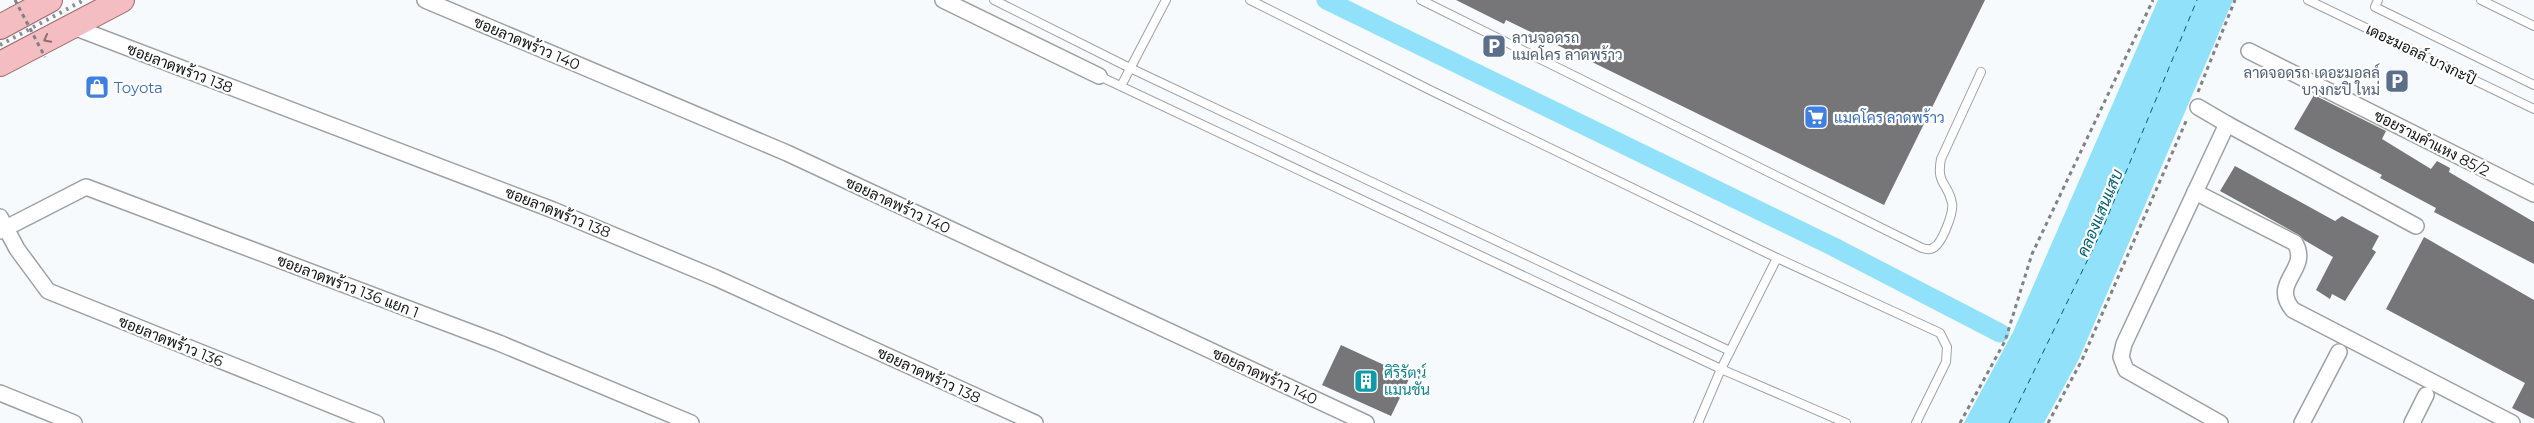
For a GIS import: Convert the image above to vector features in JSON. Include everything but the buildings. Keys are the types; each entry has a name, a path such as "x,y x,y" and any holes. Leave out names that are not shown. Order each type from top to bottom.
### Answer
{"main road":[{"path":"0,27 50,0"},
{"path":"0,64 122,0"}],"street":[{"name":"ซอยลาดพร้าว 140","path":"424,0 787,153 1366,423"},
{"path":"943,0 1099,76"},
{"name":"ซอยลาดพร้าว 138","path":"71,26 554,210 716,278 1036,423"},
{"name":"ซอยรามคำแหง 85/2","path":"2249,51 2534,194"},
{"path":"2194,108 2416,226"},
{"path":"2220,423 2126,370 2121,357 2124,344 2227,124"},
{"name":"ซอยลาดพร้าว 136 แยก 1","path":"2,225 86,187 499,343 691,423"},
{"path":"2196,192 2294,243 2299,250 2299,258 2284,291 2284,298 2293,310 2512,423"},
{"name":"ซอยลาดพร้าว 136","path":"2,225 48,291 376,423"},
{"path":"2302,423 2339,352"},
{"path":"0,393 74,423"},
{"path":"2412,423 2426,395"}],"lane":[{"path":"994,0 1130,68 1730,351"},
{"path":"1121,86 1166,0"},
{"path":"1250,0 1440,95 1777,258 1940,333 1947,347 1946,362 1916,423"},
{"path":"1421,0 1922,248 1932,249 1938,244 1953,212 1952,201 1938,173 1941,159 1982,72"},
{"name":"เดอะมอลล์ บางกะปิ","path":"2308,0 2534,109"},
{"path":"2378,0 2375,7 2534,85"},
{"path":"2481,0 2534,26"},
{"path":"1099,76 1721,369 1846,423"},
{"path":"1698,423 1721,369 1777,258"}],"path":[{"path":"15,0 45,58"},
{"path":"1960,423 2005,341 2032,254 2152,0"},
{"path":"2048,423 2082,360 2194,108 2235,0"}],"water":[{"name":"คลองแสนแสบ","path":"2158,0 2233,0 2079,359 2044,423 1964,423 2013,332"}],"waterway":[{"path":"1326,0 1834,247 2000,333"}],"ferry route":[{"path":"2009,423 2102,230 2197,0"}],"railway":[{"path":"0,45 84,0"}],"place":[{"name":"ลานจอดรถ แมคโคร ลาดพร้าว","path":"1494,46"},
{"name":"ลาดจอดรถ เดอะมอลล์ บางกะปิ ใหม่","path":"2397,81"},
{"name":"Toyota","path":"97,87"},
{"name":"แมคโคร ลาดพร้าว","path":"1816,117"},
{"name":"ศิริรัตน์ แมนชั่น","path":"1366,381"}]}
